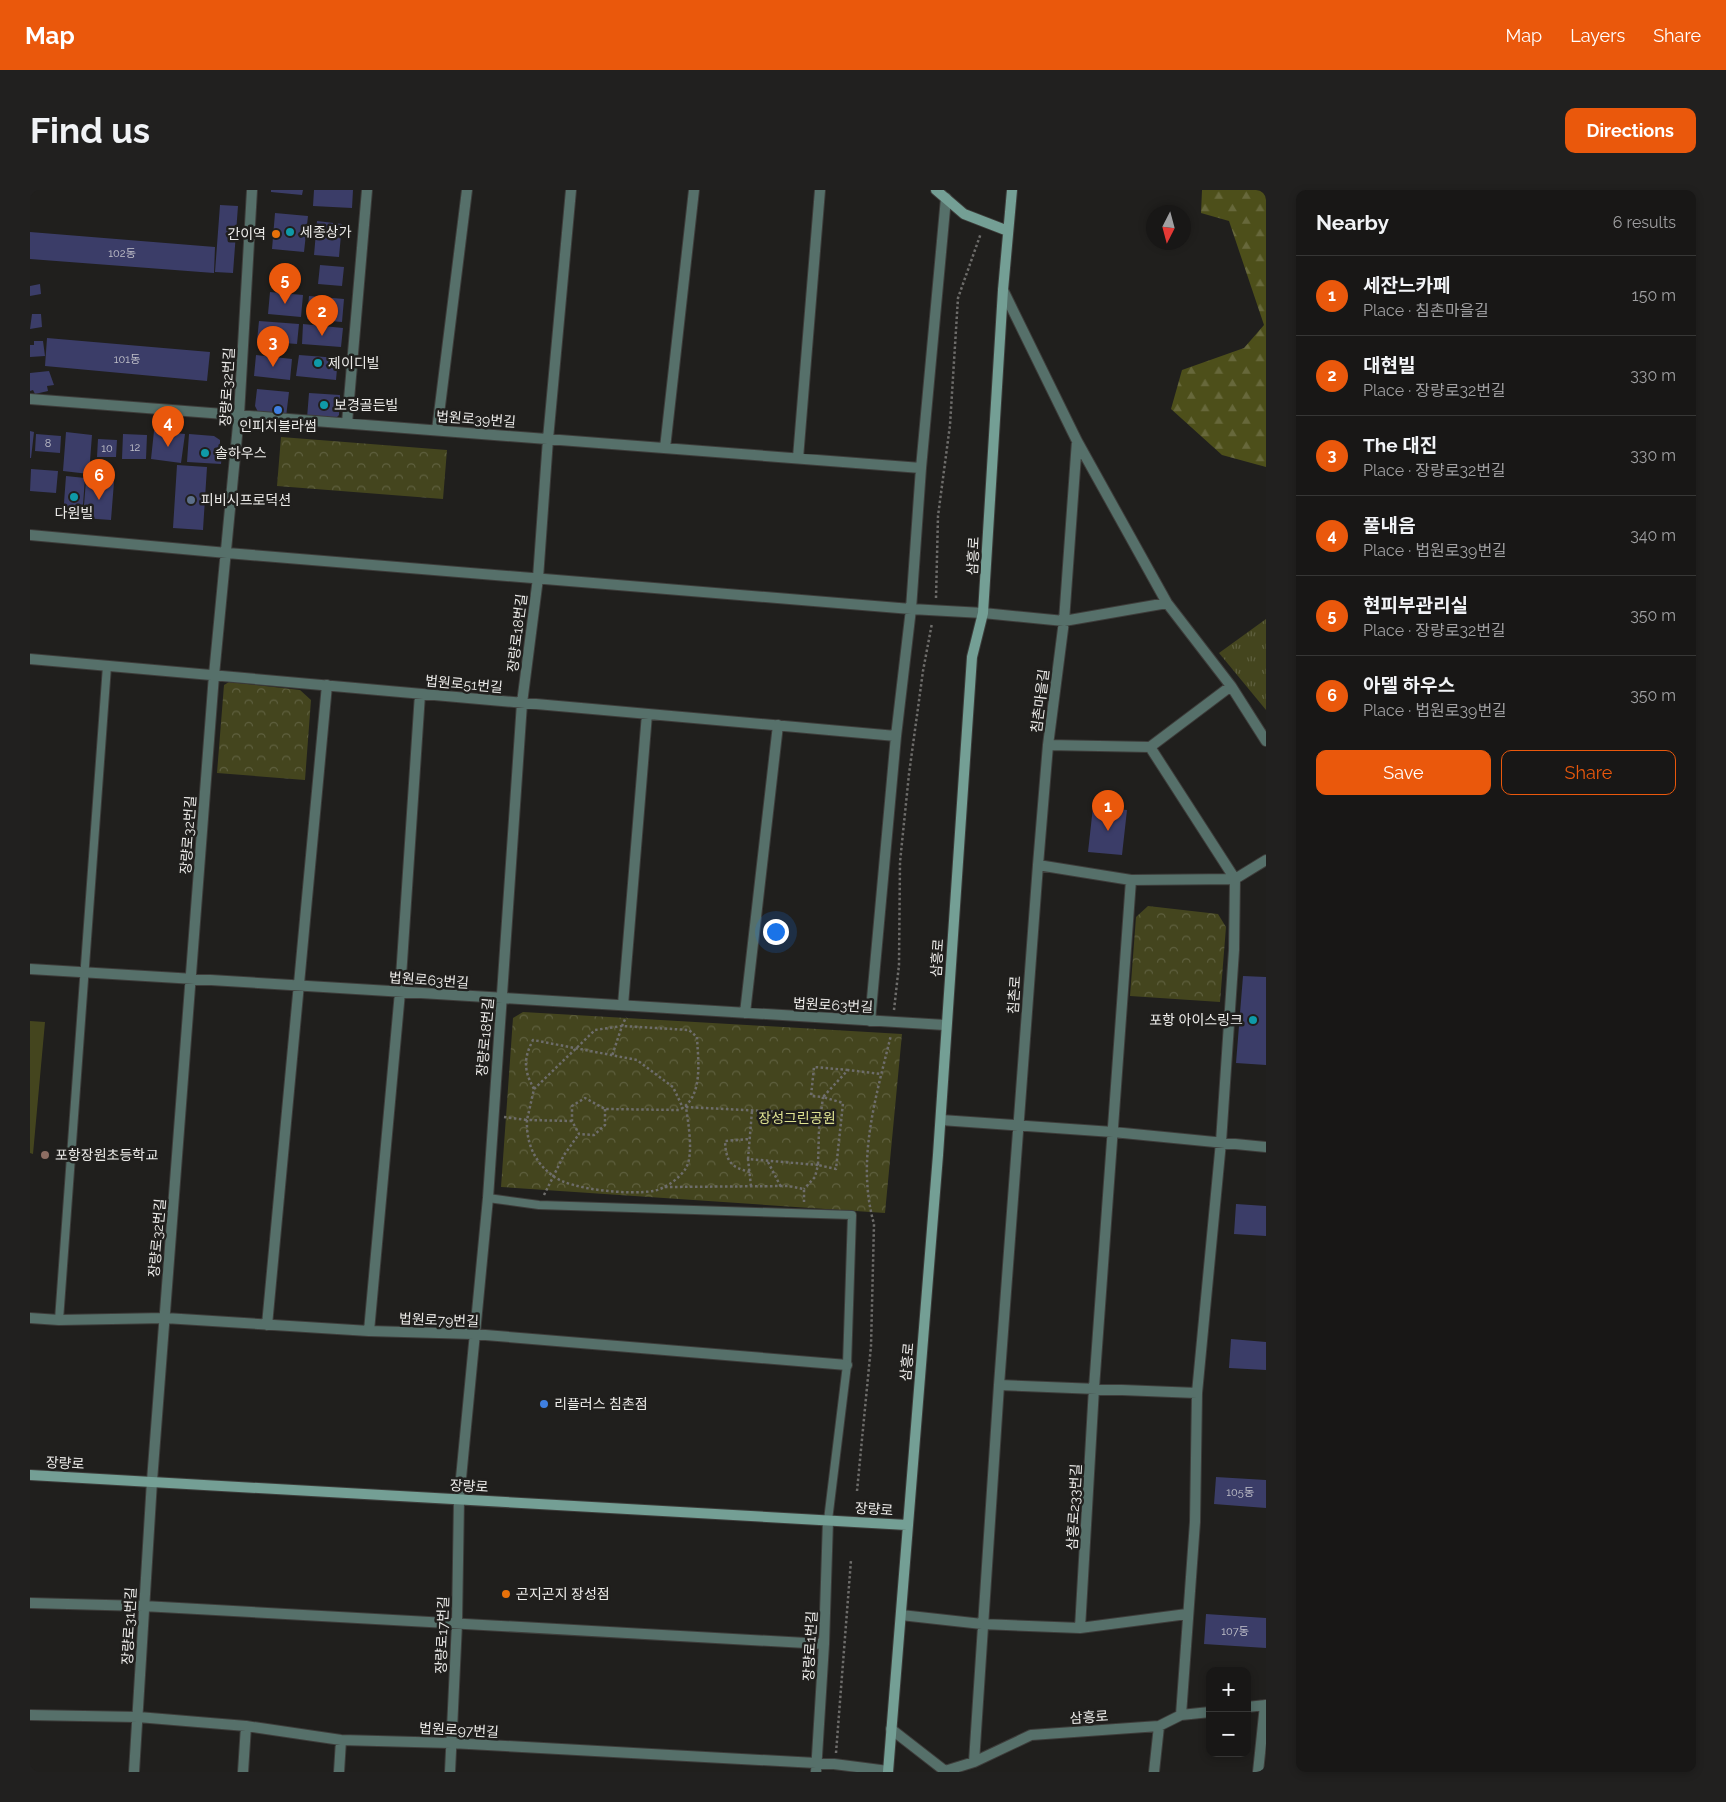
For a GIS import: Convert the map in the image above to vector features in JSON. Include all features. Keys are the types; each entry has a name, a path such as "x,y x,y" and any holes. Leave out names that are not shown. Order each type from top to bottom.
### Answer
{"main road":[{"path":"936,190 964,214 1008,230"},
{"name":"삼흥로","path":"888,1771 941,1120 972,657 983,613 1003,290 1012,190"},
{"name":"장량로","path":"30,1474 907,1525"}],"street":[{"name":"장량로32번길","path":"152,1482 214,676 239,415 252,190"},
{"path":"347,423 367,190"},
{"path":"437,430 467,190"},
{"name":"장량로18번길","path":"459,1499 473,1334 488,1198 492,1115 522,703 538,578 548,439 571,190"},
{"path":"665,448 694,190"},
{"path":"798,458 820,190"},
{"path":"870,1021 896,736 911,609 921,468 946,198"},
{"path":"1003,290 1078,441 1167,603 1231,686 1266,741"},
{"name":"법원로39번길","path":"30,399 921,468"},
{"name":"침촌마을길","path":"1078,441 1064,621 1048,745 1150,747"},
{"path":"30,535 227,553 911,609 935,609 1064,621 1167,603"},
{"name":"법원로51번길","path":"30,659 896,736"},
{"path":"267,1325 297,985 327,685"},
{"path":"1181,1715 1195,1522 1197,1393 1221,1142 1234,950 1235,880 1150,747 1231,686"},
{"path":"369,1331 400,992 420,694"},
{"path":"623,1005 647,714"},
{"path":"745,1013 778,725"},
{"name":"침촌로","path":"999,1385 1048,745"},
{"path":"1038,865 1131,880 1235,880 1266,860"},
{"path":"1094,1388 1131,880"},
{"name":"법원로63번길","path":"30,969 946,1025"},
{"path":"941,1120 1018,1127 1113,1132 1266,1147"},
{"name":"법원로79번길","path":"30,1318 59,1320 165,1318 369,1331 473,1334 847,1365"},
{"path":"974,1762 999,1385 1197,1393"},
{"name":"삼흥로233번길","path":"1080,1628 1094,1388"},
{"name":"장량로31번길","path":"134,1772 152,1482"},
{"name":"장량로17번길","path":"450,1772 457,1623 459,1499"},
{"name":"장량로1번길","path":"817,1768 828,1520"},
{"path":"30,1603 143,1606 824,1644"},
{"path":"901,1615 982,1624 1080,1628 1187,1614"},
{"path":"1251,1707 1265,1705 1258,1772"},
{"name":"삼흥로","path":"891,1729 945,1771 974,1762 1031,1735 1158,1726 1181,1715 1206,1712"},
{"name":"법원로97번길","path":"30,1714 138,1717 246,1726 341,1740 451,1743 817,1768 888,1771"},
{"path":"242,1772 246,1726"},
{"path":"1154,1772 1158,1726"},
{"path":"339,1772 341,1740"},
{"name":"삼흥로","path":"964,1772 974,1762"}],"lane":[{"path":"59,1320 107,666"},
{"path":"488,1198 539,1205 852,1215 847,1365 828,1520"}],"path":[{"path":"857,1491 872,1346 874,1224 866,1186 866,1155 881,1074 894,1022 899,965 900,862 909,774 923,671 935,609 938,516 950,425 958,298 984,222"},
{"path":"612,1056 629,1010 623,1005"},
{"path":"534,1089 527,1077 525,1054 533,1040 567,1046 576,1050 637,1060 673,1087 685,1108 690,1137 687,1167 672,1182 654,1191 612,1193 577,1185 553,1176 531,1150 526,1132 534,1089 576,1050 576,1046 595,1030 622,1026 689,1030 697,1037 698,1081 685,1108"},
{"path":"748,1159 818,1165 836,1169 843,1103 823,1097 811,1096 814,1067 881,1074"},
{"path":"804,1214 804,1189 815,1177 818,1165 823,1097 848,1070"},
{"path":"579,1134 572,1120 572,1106 586,1098 605,1108 679,1110 685,1108 821,1114"},
{"path":"579,1134 594,1135 605,1125 605,1108"},
{"path":"751,1186 748,1159 752,1111"},
{"path":"492,1115 527,1120 572,1120"},
{"path":"539,1205 564,1155 579,1134"},
{"path":"750,1139 725,1141 726,1155 735,1168 750,1172"},
{"path":"768,1162 781,1186"},
{"path":"663,1187 781,1186 804,1189"},
{"path":"835,1756 851,1560"}],"green space":[{"path":"1202,190 1266,190 1266,467 1222,455 1171,409 1182,370 1244,348 1264,325 1229,221 1201,213"},
{"path":"281,437 447,450 443,499 277,486"},
{"path":"1266,619 1266,710 1219,653"},
{"path":"229,682 300,690 311,700 305,780 217,773 224,685"},
{"path":"1148,906 1218,914 1226,927 1220,1002 1130,996 1136,917"},
{"name":"장성그린공원","path":"523,1012 902,1034 885,1213 501,1187 513,1018"},
{"path":"30,1021 45,1022 33,1154 30,1153"}],"building":[{"path":"271,190 303,190 302,195 271,192"},
{"path":"314,190 353,190 352,208 313,206"},
{"path":"220,205 238,206 233,273 215,272"},
{"name":"세종상가","path":"275,213 308,216 304,252 272,249"},
{"path":"317,221 342,224 339,257 314,255"},
{"path":"30,232 215,247 214,273 30,259"},
{"path":"320,265 344,267 342,286 318,284"},
{"path":"40,284 41,294 30,296 30,286"},
{"path":"270,292 303,295 301,317 268,314"},
{"path":"309,296 344,299 342,322 307,319"},
{"path":"32,314 41,314 42,327 30,329"},
{"path":"259,321 299,324 297,344 257,341"},
{"path":"303,324 343,328 341,347 302,344"},
{"path":"47,338 210,352 207,381 45,366"},
{"path":"34,341 43,341 45,356 30,357 30,345 34,345"},
{"path":"256,355 292,359 290,380 254,376"},
{"name":"제이디빌","path":"299,355 338,358 336,380 296,376"},
{"path":"49,371 54,385 47,386 48,391 35,394 33,390 30,391 30,373"},
{"path":"257,389 289,392 286,417 259,414 255,406"},
{"name":"보경골든빌","path":"309,393 340,395 339,415 334,420 307,418"},
{"path":"30,431 34,432 31,458 30,458"},
{"path":"154,431 185,434 181,463 151,459"},
{"path":"66,432 92,435 89,474 63,471"},
{"path":"36,434 61,436 60,453 35,451"},
{"path":"123,434 147,435 146,459 122,459"},
{"name":"솔하우스","path":"189,434 214,436 220,440 220,445 223,445 221,464 187,462"},
{"path":"98,439 117,440 116,457 97,457"},
{"path":"177,465 207,467 203,530 173,528"},
{"path":"31,469 58,471 56,493 30,491"},
{"name":"다원빌","path":"66,476 85,478 82,518 63,516"},
{"path":"86,480 114,482 111,520 83,518"},
{"path":"1093,807 1127,810 1122,855 1088,852"},
{"name":"포항 아이스링크","path":"1243,976 1266,977 1266,1065 1236,1063"},
{"path":"1236,1204 1266,1206 1266,1236 1234,1234"},
{"path":"1231,1339 1266,1342 1266,1370 1229,1368"},
{"path":"1216,1477 1266,1480 1266,1508 1214,1504"},
{"path":"1206,1614 1266,1618 1266,1648 1204,1644"}],"place":[{"name":"세종상가","path":"290,232"},
{"name":"간이역","path":"276,234"},
{"name":"현피부관리실","path":"285,304"},
{"name":"대현빌","path":"322,336"},
{"name":"제이디빌","path":"318,363"},
{"name":"The 대진","path":"273,367"},
{"name":"보경골든빌","path":"324,405"},
{"name":"인피치블라썸","path":"278,410"},
{"name":"풀내음","path":"168,447"},
{"name":"솔하우스","path":"205,453"},
{"name":"다원빌","path":"74,497"},
{"name":"아델 하우스","path":"99,500"},
{"name":"피비시프로덕션","path":"191,500"},
{"name":"세잔느카페","path":"1108,831"},
{"name":"포항 아이스링크","path":"1253,1020"},
{"name":"포항장원초등학교","path":"45,1155"},
{"name":"리플러스 침촌점","path":"544,1404"},
{"name":"곤지곤지 장성점","path":"506,1594"}]}
